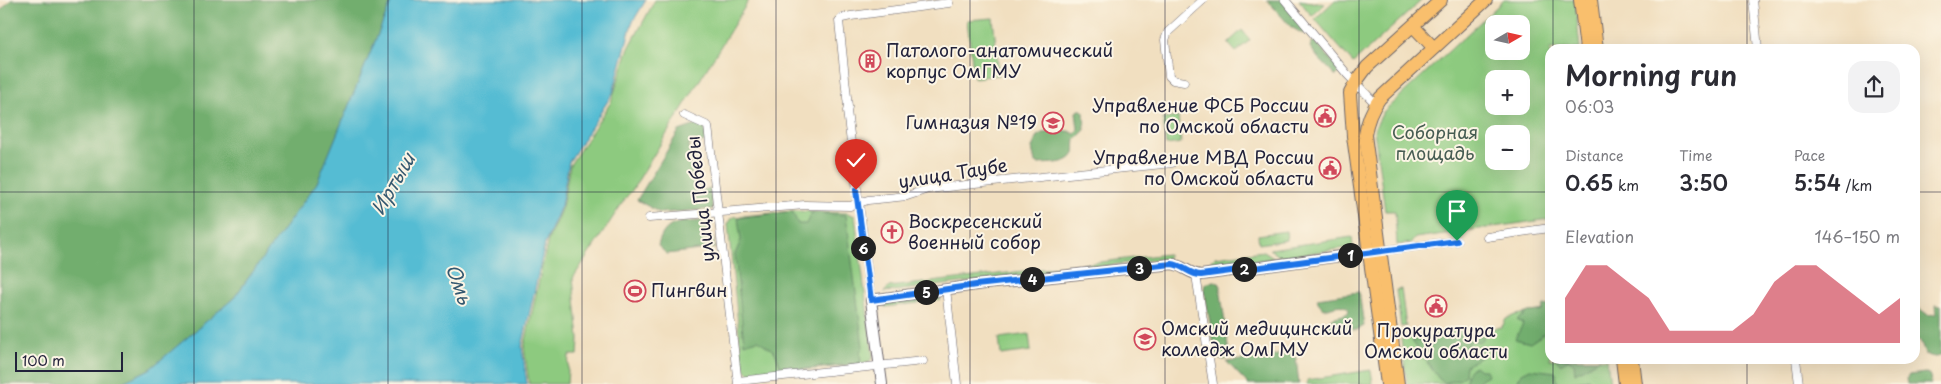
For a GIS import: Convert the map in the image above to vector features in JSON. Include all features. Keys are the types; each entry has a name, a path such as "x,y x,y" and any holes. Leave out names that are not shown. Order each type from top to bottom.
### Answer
{"main road":[{"path":"1398,384 1386,338 1374,252 1353,136 1349,100 1350,93 1356,82 1367,67 1441,0"},
{"path":"1374,252 1365,135 1369,119 1376,104 1486,0"},
{"path":"1580,0 1585,44"},
{"path":"1591,0 1596,44"},
{"path":"1413,26 1434,48"},
{"path":"1386,338 1387,384"},
{"path":"1623,364 1625,384"},
{"path":"1633,364 1635,384"}],"street":[{"path":"1184,82 1173,80 1169,76 1165,40 1168,32 1203,0"},
{"path":"1285,0 1347,74 1376,104"},
{"path":"1753,0 1757,44"},
{"path":"882,384 858,204 839,21 842,18 851,16 949,3"},
{"name":"улица Победы","path":"684,115 708,126 738,382"},
{"name":"улица Таубе","path":"649,218 805,205 850,206 868,200 907,196 928,189 1172,163"},
{"path":"1487,237 1545,229"},
{"path":"871,300 946,289 1172,264 1184,267 1196,275 1457,241"},
{"path":"1196,275 1214,384"},
{"path":"946,289 957,384"},
{"path":"738,382 923,360"},
{"path":"1797,364 1799,384"}],"green space":[{"path":"11,0 392,0 317,183 234,298 150,369 119,384 0,384 0,11"},
{"path":"655,0 749,0 631,192 573,278 579,339 578,355 569,355 567,384 529,384 524,348 548,240 562,207 570,165 611,102 628,50"},
{"path":"1267,0 1282,0 1307,30 1303,34 1291,27"},
{"path":"1299,0 1325,4 1312,16"},
{"path":"1335,0 1422,0 1353,63 1315,19"},
{"name":"Соборная площадь","path":"1504,0 1575,0 1579,44 1545,44 1545,220 1415,238 1411,243 1397,245 1395,211 1385,211 1374,130 1383,112 1485,18 1485,60 1530,60 1530,15 1488,15"},
{"path":"993,18 999,75 974,78 967,20"},
{"path":"1242,30 1250,40 1236,52 1228,43"},
{"path":"1312,42 1316,42 1338,68 1339,73 1336,76 1310,47"},
{"path":"1079,110 1084,112 1085,130 1075,140 1072,157 1058,163 1035,163 1032,148 1037,136 1042,133 1069,131 1075,134 1078,129 1076,112"},
{"path":"1178,117 1181,143 1166,145 1163,119"},
{"path":"696,125 705,128 706,142 689,145 694,191 710,189 713,209 660,213 637,200 679,131"},
{"path":"792,211 798,224 806,224 811,213 846,215 863,347 860,351 861,363 782,371 775,352 758,340 744,344 735,254 741,240 738,218"},
{"path":"794,211 847,213 855,216 873,356 865,364 752,375 744,368 742,362 728,224 733,217"},
{"path":"704,221 713,239 715,248 667,254 658,246 664,231 669,227 681,222"},
{"path":"1286,231 1287,240 1259,244 1258,235"},
{"path":"1352,237 1353,247 1280,257 1270,249"},
{"path":"1264,251 1275,258 1206,267 1206,264 1209,264 1215,257"},
{"path":"1168,254 1168,258 884,292 889,287"},
{"path":"1214,281 1218,282 1220,286 1229,354 1225,360 1218,359 1216,356 1204,289 1205,284"},
{"path":"1401,289 1406,326 1401,327 1396,290"},
{"path":"1359,292 1364,326 1357,330 1330,328 1327,322 1332,318 1348,313 1349,309 1340,305 1324,309 1317,298"},
{"path":"937,295 941,300 885,307 885,303"},
{"path":"1545,305 1545,333 1530,343 1515,339 1523,324 1517,320 1528,312 1542,311"},
{"path":"1935,305 1941,306 1941,355 1935,357 1925,354 1920,341 1920,309 1928,315 1936,314"},
{"path":"1545,310 1545,364 1608,364 1610,384 1407,384 1401,339 1502,327 1506,319 1515,315"},
{"path":"1475,333 1484,337 1480,342 1471,340 1466,348 1482,347 1482,356 1466,366 1465,375 1461,379 1445,383 1439,379 1412,341"},
{"path":"1029,334 1031,351 1001,355 999,338"},
{"path":"1292,353 1296,358 1299,384 1248,384 1227,362"},
{"path":"1574,364 1591,364 1575,373"},
{"path":"1475,366 1480,370 1486,370 1488,375 1477,384 1466,384 1466,378 1470,369"},
{"path":"1530,369 1556,372 1557,383 1589,379 1592,384 1520,384 1518,380 1522,373"},
{"path":"1371,370 1373,384 1307,384 1307,380"},
{"path":"1925,373 1930,376 1931,384 1907,384 1906,379 1909,375"}],"water":[{"path":"392,0 646,0 632,23 613,93 569,162 561,206 545,244 522,347 527,384 119,384 150,369 234,298 317,183"}],"place":[{"name":"Патолого-анатомический корпус ОмГМУ","path":"870,61"},
{"name":"Управление ФСБ России по Омской области","path":"1325,116"},
{"name":"Гимназия №19","path":"1053,123"},
{"name":"Управление МВД России по Омской области","path":"1330,168"},
{"name":"Воскресенский военный собор","path":"892,232"},
{"name":"Пингвин","path":"635,291"},
{"name":"Прокуратура Омской области","path":"1436,306"},
{"name":"Омский медицинский колледж ОмГМУ","path":"1145,339"}],"route":[{"path":"856,190 871,300 976,285 1172,264 1184,267 1196,275 1201,275 1457,241"}],"water label":[{"name":"Иртыш","path":"393,184"},
{"name":"Омь","path":"459,284"}]}
